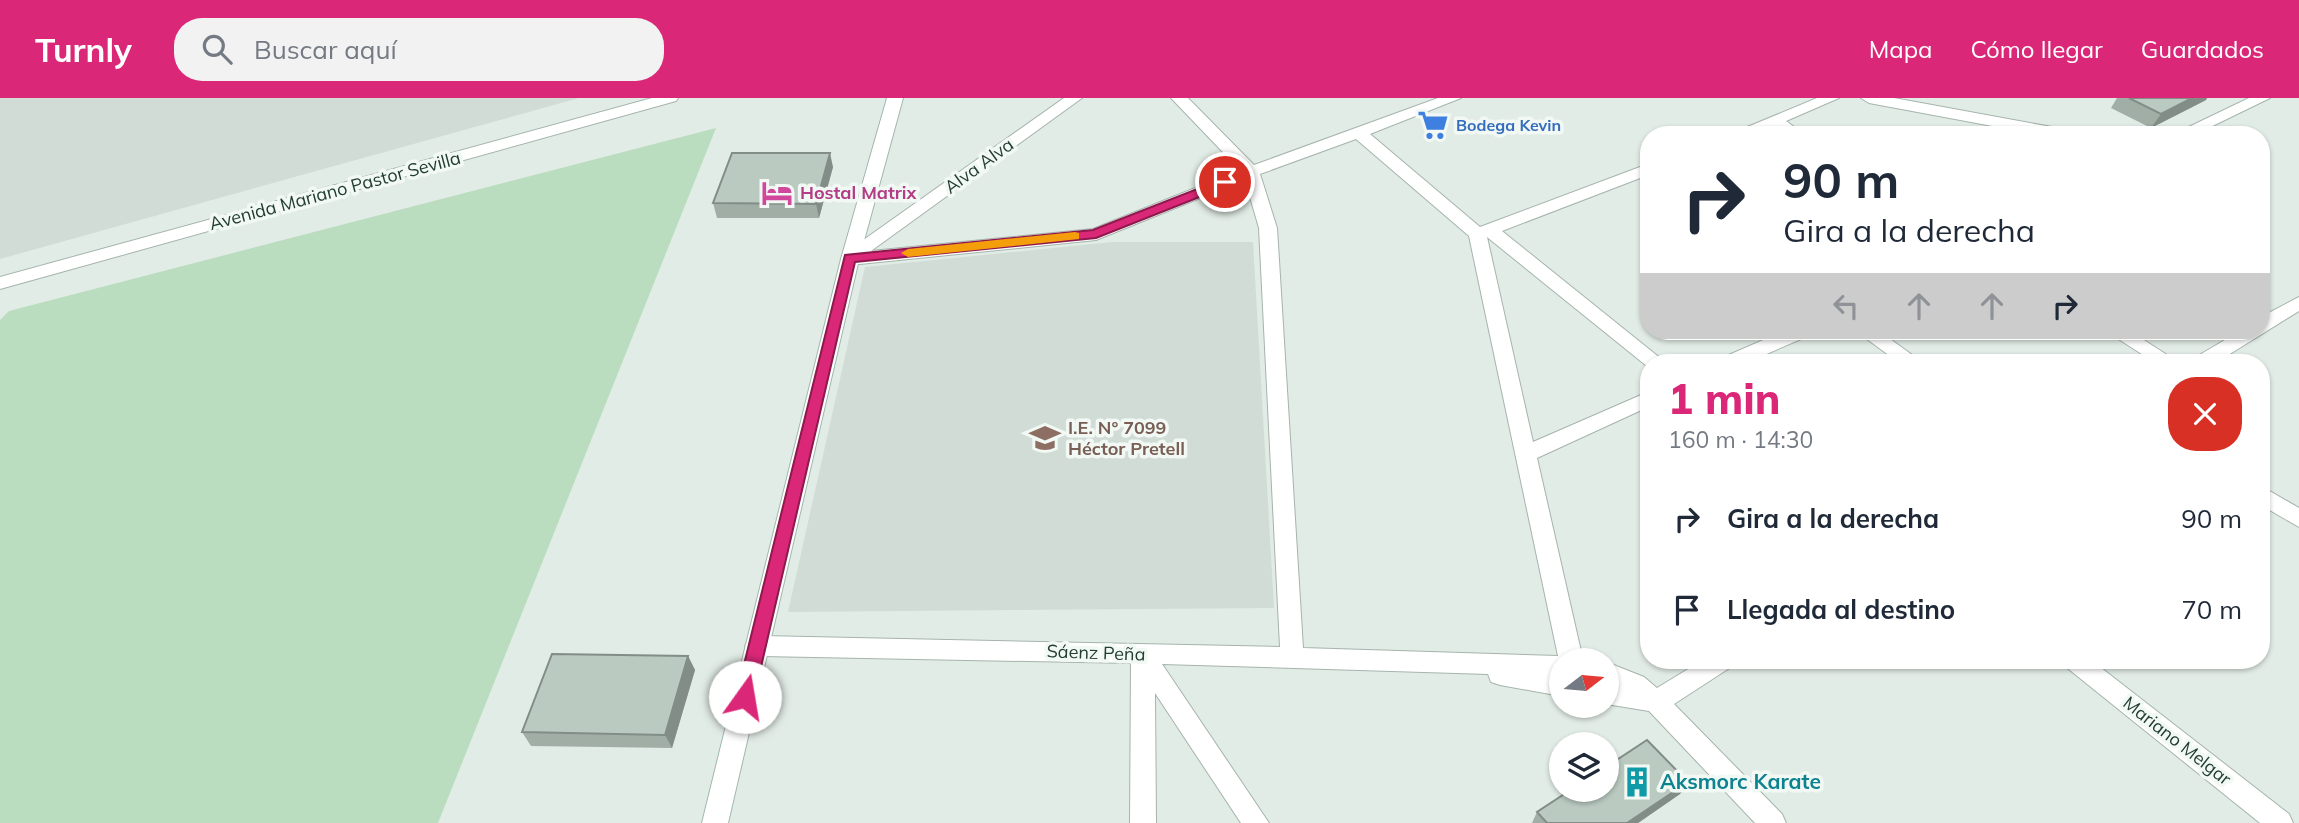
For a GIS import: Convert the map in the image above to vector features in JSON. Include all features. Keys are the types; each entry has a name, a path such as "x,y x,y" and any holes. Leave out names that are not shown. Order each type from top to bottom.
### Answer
{"street":[{"name":"Avenida Mariano Pastor Sevilla","path":"0,283 670,98"},
{"path":"715,823 849,258 895,98"},
{"name":"Alva Alva","path":"849,258 1074,98"},
{"path":"1179,98 1251,172 1268,228 1293,659"},
{"path":"1758,126 1831,98"},
{"path":"1869,98 2018,126"},
{"path":"1939,98 1956,115"},
{"path":"2223,98 2243,108"},
{"path":"2201,126 2262,98"},
{"path":"849,258 1096,234 1442,100"},
{"path":"1773,120 1783,126"},
{"path":"1358,132 1483,232 1644,354"},
{"path":"1483,232 1640,176"},
{"path":"1483,232 1568,648"},
{"path":"2270,321 2299,303"},
{"path":"1749,354 1781,340"},
{"path":"1879,340 1900,354"},
{"path":"2131,340 2155,354"},
{"path":"2216,354 2239,340"},
{"path":"1527,454 1640,403"},
{"path":"2270,500 2299,519"},
{"name":"Sáenz Peña","path":"757,646 933,647 1549,666"},
{"path":"1143,655 1143,823"},
{"path":"1143,655 1256,823"},
{"name":"Sáenz Peña","path":"1436,662 1549,684"},
{"path":"1619,695 1656,702 1709,669"},
{"name":"Mariano Melgar","path":"2085,669 2280,823"},
{"path":"1619,677 1635,684 1656,702 1773,823"}],"shaded area":[{"path":"0,98 579,98 0,259"},
{"name":"I.E. N° 7099 Héctor Pretell","path":"1112,242 1253,242 1274,608 788,612 865,267"}],"green space":[{"path":"716,128 438,823 0,823 0,320 9,311"}],"building":[{"path":"2129,98 2192,98 2161,114"},
{"name":"Hostal Matrix","path":"732,153 830,153 816,204 713,203"},
{"path":"552,654 688,656 665,735 522,732"},
{"name":"Aksmorc Karate","path":"1647,740 1688,782 1627,823 1547,823 1537,812 1552,802 1619,802 1619,758"}],"slow traffic":[{"path":"908,253 1075,236"}],"place":[{"name":"Bodega Kevin","path":"1433,125"},
{"name":"Hostal Matrix","path":"777,193"},
{"name":"I.E. N° 7099 Héctor Pretell","path":"1045,438"},
{"name":"Aksmorc Karate","path":"1637,782"}],"route":[{"path":"745,697 849,258 1096,234 1225,182"}]}
